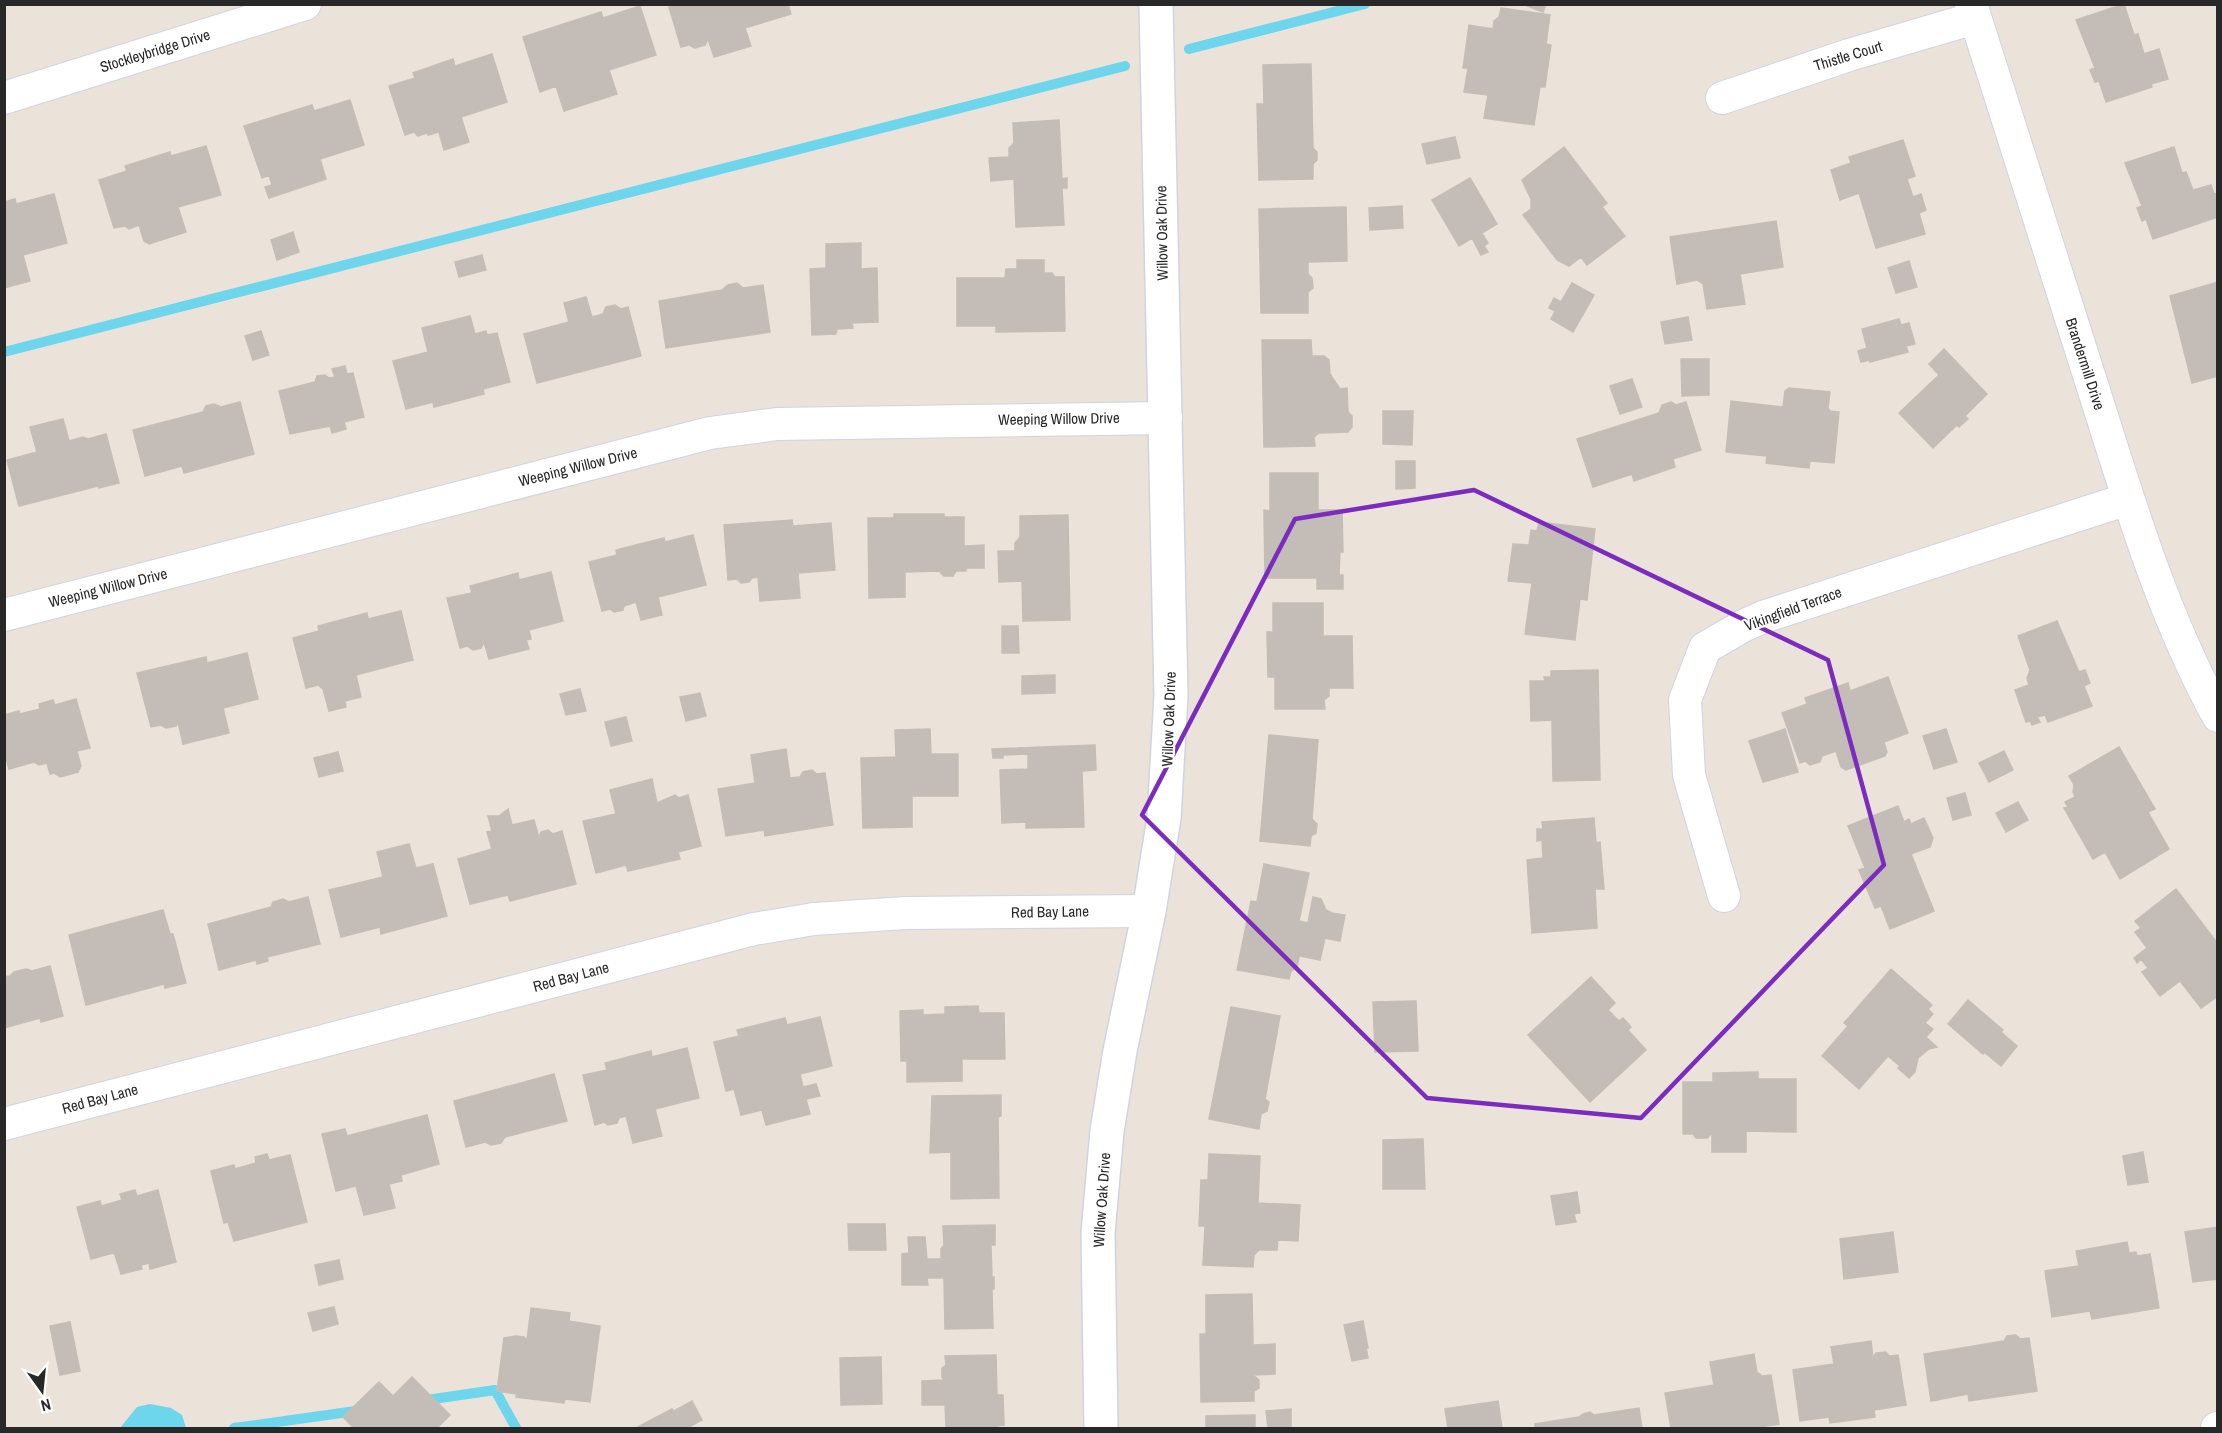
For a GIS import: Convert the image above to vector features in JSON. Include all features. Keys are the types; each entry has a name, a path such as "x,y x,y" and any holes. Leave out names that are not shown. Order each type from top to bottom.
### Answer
{"street":[{"name":"Stockleybridge Drive","path":"4,98 305,4"},
{"name":"Willow Oak Drive","path":"1101,1428 1098,1233 1106,1142 1120,1050 1149,911 1164,818 1172,696 1156,4"},
{"name":"Thistle Court","path":"1722,98 1973,11"},
{"name":"Brandermill Drive","path":"1973,11 2128,499 2163,600 2198,680 2217,716"},
{"name":"Weeping Willow Drive","path":"4,615 710,433 777,424 1166,418"},
{"name":"Vikingfield Terrace","path":"1724,896 1689,775 1685,700 1705,648 1763,617 2128,499"},
{"name":"Red Bay Lane","path":"4,1124 754,929 814,919 906,913 1149,911"}],"highlighted area":[{"path":"1474,490 1828,660 1884,865 1641,1118 1427,1098 1142,815 1295,519"}],"water":[{"path":"150,1404 171,1408 182,1415 186,1428 120,1428 137,1407"}],"building":[{"path":"668,4 788,4 791,14 745,28 751,46 714,57 708,39 705,45 695,48 689,45 681,47"},
{"path":"1522,4 1546,4 1543,12"},
{"path":"2124,4 2134,35 2138,34 2144,54 2159,49 2168,79 2151,84 2152,87 2106,102 2099,81 2095,82 2090,70 2095,68 2076,20"},
{"path":"640,6 656,55 609,70 617,94 564,111 556,86 540,92 523,37 601,12 603,18"},
{"path":"1501,8 1550,15 1546,44 1551,45 1545,87 1540,87 1534,125 1484,118 1488,95 1464,92 1468,68 1463,68 1469,25 1493,29 1494,21 1499,17"},
{"path":"492,54 507,102 461,117 469,142 444,150 439,132 418,136 414,132 405,135 389,86 415,78 413,73 453,59 455,66"},
{"path":"1311,64 1313,148 1317,152 1317,160 1313,164 1313,179 1259,180 1257,104 1264,104 1263,65"},
{"path":"350,100 364,145 320,159 326,179 269,198 265,187 272,185 269,175 262,178 244,126 312,105 314,111"},
{"path":"1059,120 1062,179 1067,178 1067,188 1062,188 1064,225 1016,227 1014,179 991,181 989,158 1009,157 1009,148 1014,143 1013,123"},
{"path":"1455,137 1460,158 1427,164 1422,144"},
{"path":"1903,140 1915,176 1907,179 1913,197 1921,194 1926,210 1919,213 1925,234 1876,248 1859,193 1840,200 1831,170 1851,163 1849,157"},
{"path":"206,146 221,195 178,207 186,232 149,244 144,241 139,225 129,229 125,226 114,228 99,180 127,171 125,166 170,152 171,156"},
{"path":"1564,147 1607,203 1602,207 1625,236 1587,265 1581,257 1569,266 1557,260 1523,215 1531,209 1531,199 1522,180"},
{"path":"2174,147 2182,173 2186,172 2193,190 2211,185 2214,194 2218,193 2218,217 2153,239 2146,219 2142,221 2137,208 2142,206 2125,163"},
{"path":"1470,178 1497,224 1482,233 1488,243 1484,246 1488,252 1481,255 1472,238 1459,246 1432,200"},
{"path":"54,194 67,243 23,255 30,281 4,288 4,202 15,199 16,204"},
{"path":"1402,206 1403,228 1370,230 1369,208"},
{"path":"1346,207 1347,261 1308,262 1308,274 1312,278 1313,288 1308,292 1308,313 1261,313 1259,209"},
{"path":"1776,221 1783,267 1740,274 1745,304 1707,309 1703,284 1697,280 1677,284 1670,237"},
{"path":"293,232 299,252 277,260 271,240"},
{"path":"861,243 861,269 877,268 878,322 852,323 853,328 837,329 836,334 812,335 810,269 826,268 826,244"},
{"path":"482,255 486,270 459,277 455,262"},
{"path":"1017,260 1044,260 1044,273 1064,277 1065,331 996,332 996,326 957,326 957,278 1005,278 1006,269 1017,269"},
{"path":"1909,261 1917,287 1896,293 1888,268"},
{"path":"2218,282 2218,376 2192,383 2170,296"},
{"path":"737,283 743,288 763,285 770,332 666,348 659,301 722,290 728,285"},
{"path":"1572,283 1594,295 1573,332 1551,319 1555,311 1549,308 1554,298 1561,302"},
{"path":"586,297 592,317 603,314 606,307 615,305 621,309 628,307 641,356 537,383 524,334 569,322 564,303"},
{"path":"470,316 475,334 486,331 487,335 497,333 510,382 483,389 484,394 434,407 433,402 406,409 393,361 428,352 422,328"},
{"path":"1688,317 1692,340 1665,344 1661,322"},
{"path":"1899,319 1901,325 1909,323 1915,344 1906,346 1908,352 1870,362 1870,360 1861,362 1858,351 1867,348 1862,329"},
{"path":"261,331 269,355 253,360 245,336"},
{"path":"1262,340 1311,340 1312,356 1324,356 1329,360 1330,374 1340,389 1347,388 1348,412 1352,416 1352,427 1348,432 1319,433 1314,437 1315,446 1264,447"},
{"path":"1944,349 1987,394 1965,416 1968,419 1959,427 1957,425 1933,448 1899,413 1939,375 1929,364"},
{"path":"1681,359 1709,359 1709,395 1682,396"},
{"path":"345,366 347,374 353,373 364,417 344,422 346,429 332,433 330,426 290,434 279,391 315,382 317,376 335,377 332,369"},
{"path":"1632,379 1642,407 1620,414 1610,386"},
{"path":"1789,388 1830,392 1828,408 1830,411 1839,412 1834,463 1810,461 1809,468 1766,463 1767,456 1726,452 1731,401 1783,407 1785,391"},
{"path":"240,402 254,454 184,473 182,466 145,476 133,430 203,412 206,406 214,404 221,407"},
{"path":"1671,402 1676,405 1686,402 1701,450 1673,459 1675,467 1634,481 1632,474 1593,487 1577,439 1659,413 1662,405"},
{"path":"1383,411 1413,411 1412,445 1383,444"},
{"path":"63,419 69,441 106,434 119,483 19,506 7,460 37,452 30,427"},
{"path":"1396,461 1415,461 1415,488 1396,489"},
{"path":"1270,473 1318,473 1318,510 1342,510 1343,552 1340,552 1339,575 1343,575 1343,589 1317,589 1317,578 1265,578 1264,510 1270,511"},
{"path":"894,514 944,514 944,517 964,517 964,546 984,545 984,568 966,568 966,571 956,571 953,576 944,576 939,571 905,572 905,597 869,598 868,518 894,518"},
{"path":"1068,515 1070,620 1023,621 1022,581 999,582 998,551 1015,551 1015,543 1020,537 1020,516"},
{"path":"792,520 793,526 831,523 835,570 798,573 800,598 760,601 758,577 741,583 737,579 728,580 724,525"},
{"path":"1539,522 1595,529 1587,600 1580,599 1575,640 1525,634 1532,583 1508,581 1513,544 1529,545 1531,530 1537,531"},
{"path":"693,535 706,585 658,597 662,615 641,620 636,602 624,606 623,610 602,611 589,562 617,555 616,550 664,538 665,542"},
{"path":"551,572 563,621 529,630 531,639 526,640 529,649 489,659 484,642 481,648 473,650 467,646 460,648 447,598 472,593 470,586 518,573 519,580"},
{"path":"1273,603 1323,603 1323,636 1352,636 1353,688 1329,688 1329,696 1324,700 1325,709 1275,709 1275,677 1268,677 1267,632 1273,632"},
{"path":"401,611 413,660 356,675 361,697 345,701 346,707 329,711 323,689 318,685 306,688 293,638 319,631 318,626 367,613 368,619"},
{"path":"2057,621 2079,672 2085,670 2090,683 2084,686 2092,706 2048,722 2045,715 2037,717 2040,722 2032,725 2030,721 2026,722 2015,690 2029,685 2027,678 2030,670 2018,636"},
{"path":"1002,626 1018,626 1019,653 1002,653"},
{"path":"247,653 258,699 223,708 229,733 183,744 178,722 176,726 166,728 161,725 151,727 137,673 206,657 207,663"},
{"path":"1598,670 1600,780 1553,781 1552,720 1531,721 1530,681 1545,681 1544,677 1551,677 1551,671"},
{"path":"1055,675 1055,693 1022,694 1022,676"},
{"path":"1888,677 1908,733 1884,742 1887,752 1885,756 1846,770 1841,767 1836,751 1822,756 1820,762 1810,765 1805,761 1800,763 1782,713 1807,704 1805,698 1848,683 1850,691"},
{"path":"580,689 586,711 566,715 560,694"},
{"path":"700,693 706,716 686,721 680,697"},
{"path":"76,699 90,748 77,751 81,766 78,772 60,777 54,773 50,774 47,763 39,765 34,762 9,769 4,751 4,715 40,709 39,704 53,700 55,705"},
{"path":"626,717 632,741 611,746 605,722"},
{"path":"930,729 931,754 958,754 958,796 912,796 912,827 863,828 861,758 896,757 895,730"},
{"path":"1785,729 1798,772 1763,782 1749,741"},
{"path":"1946,729 1957,762 1934,769 1923,736"},
{"path":"1269,735 1318,740 1312,819 1317,824 1316,833 1311,836 1310,846 1260,841"},
{"path":"1095,745 1096,770 1082,771 1084,827 1026,828 1026,822 1002,823 1000,770 1028,769 1028,754 1003,755 1003,758 993,758 992,749"},
{"path":"2119,747 2155,809 2148,812 2169,849 2120,879 2105,852 2093,859 2064,808 2068,807 2065,802 2075,797 2074,785 2069,776"},
{"path":"786,749 790,778 800,777 803,772 812,770 817,774 825,773 833,825 765,836 764,830 726,836 718,789 755,783 751,755"},
{"path":"2004,751 2013,770 1989,782 1979,763"},
{"path":"338,752 343,771 319,777 314,758"},
{"path":"652,779 657,803 675,795 679,798 688,795 701,846 678,852 680,859 628,871 626,865 596,873 583,821 616,814 610,790"},
{"path":"1965,793 1971,815 1953,820 1947,798"},
{"path":"2018,802 2028,820 2006,832 1996,813"},
{"path":"1898,806 1904,822 1909,819 1911,824 1924,818 1933,838 1930,847 1911,854 1934,911 1890,929 1881,906 1875,908 1859,870 1865,868 1848,826"},
{"path":"508,809 512,825 534,820 539,838 541,832 548,830 553,834 562,831 576,884 510,901 508,895 470,904 458,859 492,849 487,832 492,831 488,816 499,816"},
{"path":"1594,818 1596,843 1600,842 1604,889 1595,889 1597,928 1532,933 1527,860 1543,858 1542,840 1537,841 1537,829 1543,829 1542,822"},
{"path":"409,844 416,868 433,864 447,916 381,934 380,927 341,937 329,890 383,877 377,852"},
{"path":"1264,864 1309,873 1299,921 1308,923 1313,897 1321,899 1326,910 1345,915 1340,941 1325,938 1320,960 1296,955 1299,957 1297,968 1291,971 1289,979 1237,970 1251,901 1257,902"},
{"path":"2176,889 2218,944 2218,996 2201,1008 2180,981 2160,996 2142,972 2148,968 2141,959 2137,963 2134,958 2147,948 2135,932 2141,928 2135,921"},
{"path":"308,897 320,944 267,957 268,961 257,964 256,960 219,970 208,924 271,907 273,902 283,899 289,902"},
{"path":"163,910 170,934 173,934 186,983 165,988 164,984 86,1005 69,935"},
{"path":"50,966 63,1016 41,1022 40,1018 4,1028 4,977 26,969 32,971"},
{"path":"1891,969 1932,1005 1928,1009 1933,1014 1925,1023 1933,1029 1926,1037 1937,1047 1929,1049 1918,1058 1915,1072 1909,1078 1888,1056 1859,1089 1822,1056 1848,1026 1844,1023"},
{"path":"1591,977 1615,1003 1608,1010 1619,1021 1623,1018 1631,1027 1628,1030 1646,1050 1590,1102 1528,1035"},
{"path":"1968,1000 2003,1030 2001,1032 2017,1046 2001,1066 1948,1024"},
{"path":"1416,1001 1418,1051 1375,1052 1373,1002"},
{"path":"978,1006 979,1013 1004,1013 1005,1059 962,1059 962,1081 907,1082 907,1061 901,1061 900,1011 923,1010 923,1015 945,1014 945,1007"},
{"path":"1231,1007 1280,1016 1265,1099 1269,1102 1267,1111 1261,1114 1259,1129 1209,1119"},
{"path":"820,1017 832,1066 800,1074 803,1087 816,1084 820,1096 806,1099 810,1114 766,1125 762,1110 741,1115 734,1089 726,1091 714,1042 739,1036 737,1030 785,1018 787,1025"},
{"path":"687,1048 699,1098 655,1109 662,1136 633,1143 626,1116 619,1118 617,1123 608,1125 604,1122 595,1125 583,1075 607,1070 605,1063 651,1051 652,1057"},
{"path":"1758,1072 1758,1079 1796,1079 1796,1132 1746,1131 1746,1152 1712,1152 1712,1133 1707,1138 1696,1138 1693,1134 1683,1134 1683,1082 1713,1082 1713,1073"},
{"path":"554,1074 567,1121 505,1137 501,1143 491,1145 485,1142 466,1147 454,1101"},
{"path":"1001,1095 1001,1116 998,1117 999,1198 951,1199 951,1152 930,1153 932,1096"},
{"path":"427,1115 439,1164 401,1175 402,1181 389,1184 395,1208 364,1215 356,1186 336,1191 322,1134 345,1129 347,1136"},
{"path":"1423,1139 1425,1189 1383,1189 1383,1140"},
{"path":"2143,1152 2148,1182 2128,1185 2123,1156"},
{"path":"267,1154 269,1160 290,1155 307,1222 234,1241 228,1222 224,1223 211,1171 234,1165 235,1169 256,1163 255,1157"},
{"path":"1209,1154 1260,1156 1258,1203 1300,1205 1298,1241 1278,1240 1277,1250 1259,1250 1254,1255 1253,1267 1203,1265 1205,1226 1199,1226 1201,1180 1208,1180"},
{"path":"135,1190 137,1196 158,1190 176,1262 150,1269 149,1263 141,1265 142,1269 121,1274 113,1253 91,1259 77,1207 100,1201 101,1206 122,1200 120,1194"},
{"path":"1577,1192 1580,1213 1574,1214 1576,1222 1556,1225 1551,1196"},
{"path":"848,1224 885,1224 886,1250 849,1250"},
{"path":"995,1225 995,1245 991,1245 992,1277 994,1277 993,1328 945,1329 944,1278 927,1278 928,1285 902,1285 902,1254 909,1253 908,1237 925,1237 927,1259 941,1259 941,1249 944,1245 943,1226"},
{"path":"2218,1227 2218,1279 2193,1282 2185,1232"},
{"path":"1893,1232 1898,1272 1844,1279 1840,1239"},
{"path":"2127,1242 2129,1253 2136,1252 2137,1256 2150,1254 2159,1308 2092,1319 2090,1311 2052,1317 2045,1271 2079,1266 2076,1251"},
{"path":"339,1260 343,1279 319,1285 315,1265"},
{"path":"1252,1294 1253,1345 1275,1344 1275,1374 1253,1375 1259,1380 1259,1388 1254,1391 1254,1401 1201,1402 1200,1334 1206,1334 1206,1295"},
{"path":"334,1307 338,1324 313,1331 308,1313"},
{"path":"531,1308 570,1313 569,1321 600,1326 590,1402 565,1399 564,1403 516,1397 517,1394 497,1391 504,1338 516,1336 527,1340"},
{"path":"1363,1321 1368,1358 1352,1361 1344,1325"},
{"path":"70,1322 80,1371 60,1375 50,1326"},
{"path":"2016,1335 2020,1339 2029,1338 2037,1391 1969,1401 1968,1394 1931,1401 1924,1354 2004,1341 2007,1336"},
{"path":"1871,1341 1873,1358 1876,1353 1886,1352 1889,1356 1898,1355 1906,1405 1874,1410 1875,1417 1830,1423 1829,1417 1800,1421 1793,1370 1834,1364 1831,1347"},
{"path":"1754,1354 1757,1372 1762,1376 1771,1375 1779,1424 1753,1428 1671,1428 1665,1393 1714,1385 1710,1362"},
{"path":"996,1355 997,1395 1003,1395 1004,1425 997,1426 997,1428 946,1428 945,1405 922,1405 922,1381 944,1380 942,1368 946,1365 945,1356"},
{"path":"881,1357 882,1404 841,1405 840,1358"},
{"path":"412,1377 450,1415 437,1428 354,1428 343,1417 379,1382 393,1396"},
{"path":"692,1401 702,1420 687,1428 636,1428 672,1409 674,1411"},
{"path":"1498,1401 1502,1428 1448,1428 1445,1409"},
{"path":"1639,1408 1642,1428 1535,1428 1535,1424 1579,1417 1590,1412 1594,1415"},
{"path":"1291,1409 1291,1428 1268,1428 1266,1411"},
{"path":"1255,1415 1255,1428 1206,1428 1206,1416"}],"waterway":[{"path":"1189,49 1365,4"},
{"path":"4,352 1125,66"},
{"path":"420,1401 495,1390 516,1428"},
{"path":"234,1428 363,1410"}]}
